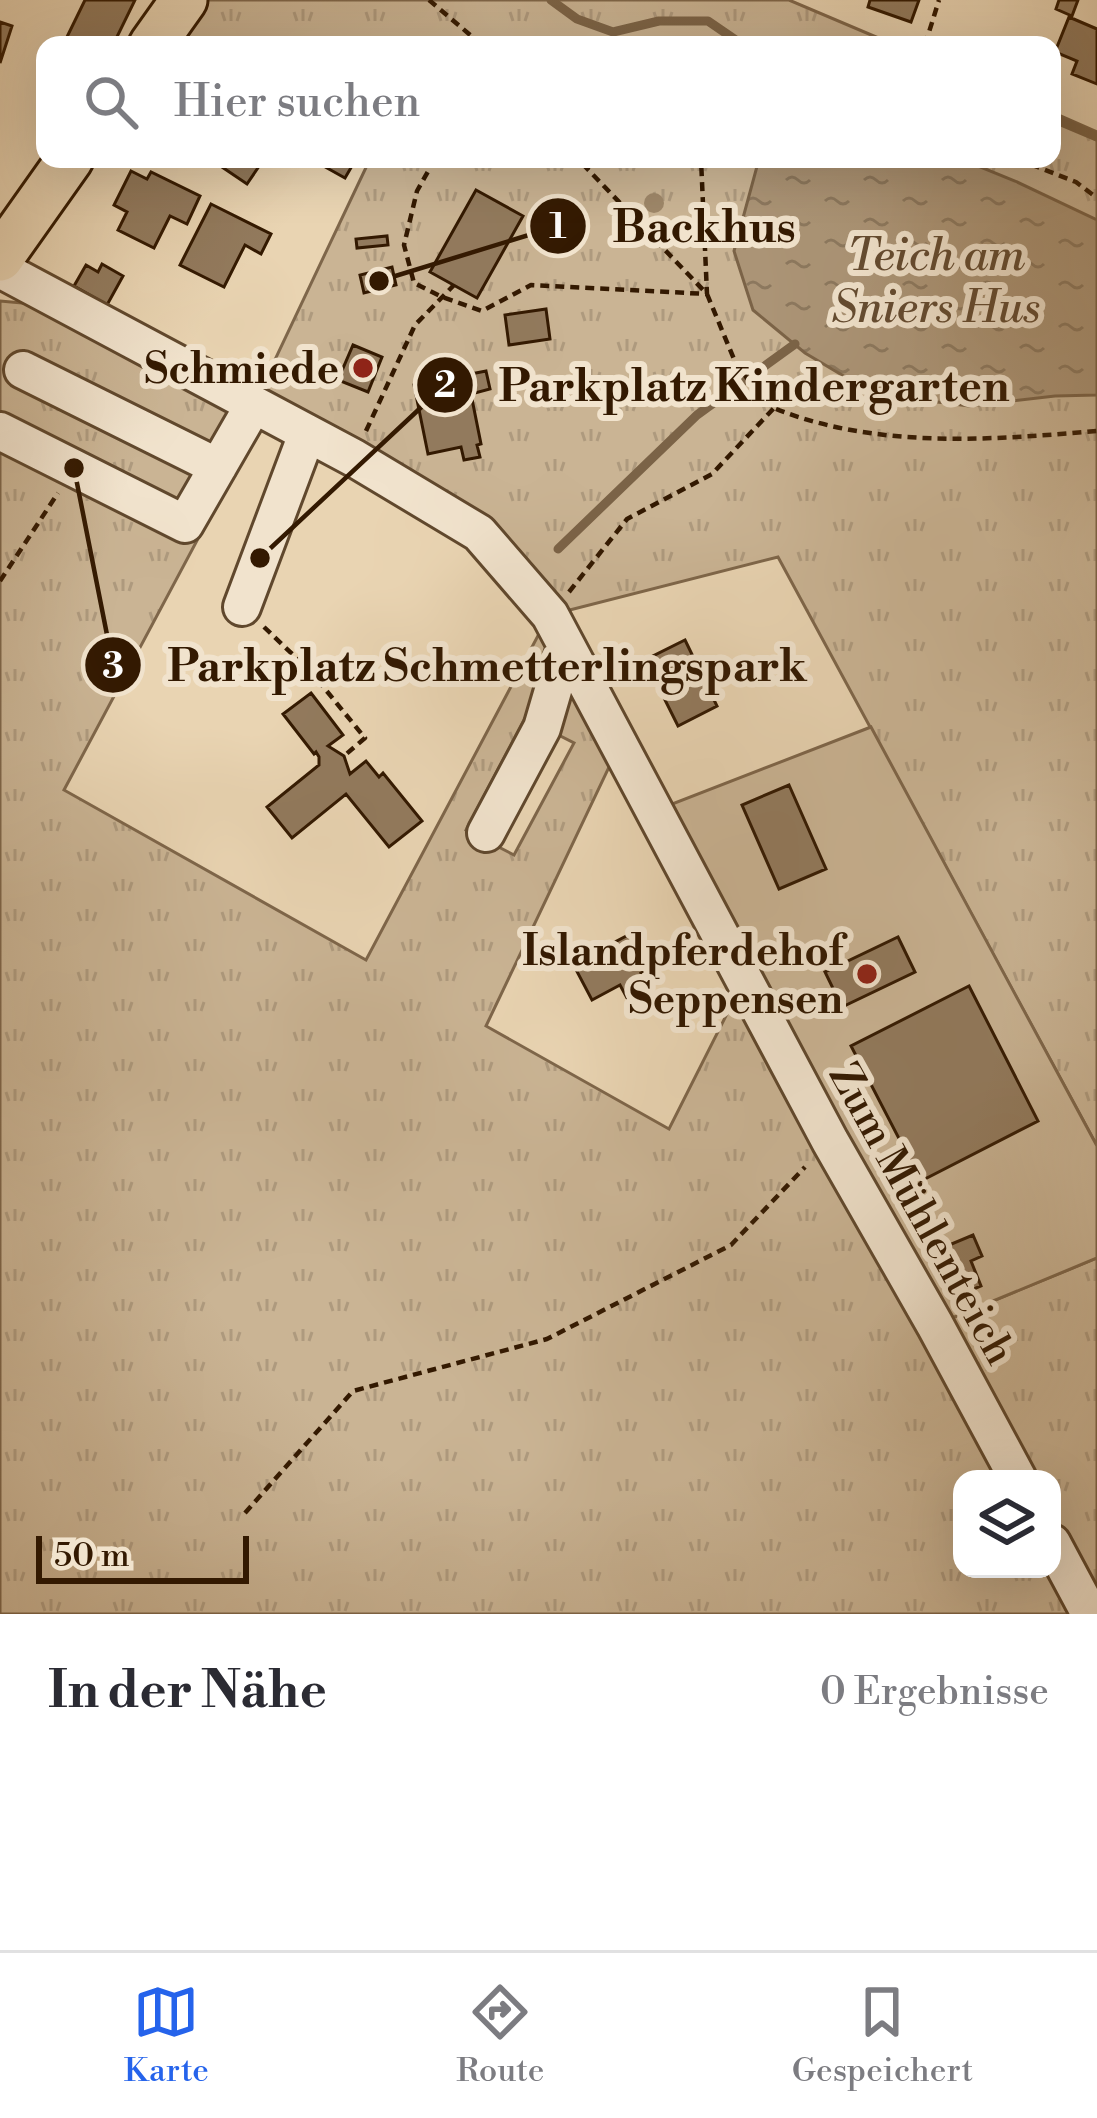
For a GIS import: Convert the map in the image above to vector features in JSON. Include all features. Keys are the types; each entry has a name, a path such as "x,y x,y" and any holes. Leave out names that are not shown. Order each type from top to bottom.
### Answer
{"main road":[{"path":"158,36 184,0"},
{"path":"0,258 64,168"}],"street":[{"name":"Zum Mühlenteich","path":"0,269 354,458 479,533 558,631 830,1141 1013,1470"},
{"path":"23,370 218,467"},
{"path":"0,430 185,524 253,406"},
{"path":"242,607 307,434"},
{"path":"486,833 542,728 558,631"},
{"path":"1061,1557 1090,1601"}],"path":[{"path":"429,0 471,36"},
{"path":"928,36 939,0"},
{"path":"430,168 416,191 404,245 414,283 442,297 482,311 531,284 707,294"},
{"path":"587,168 707,294"},
{"path":"701,168 707,294 736,364 774,408 800,419 912,438 1097,431"},
{"path":"1040,168 1076,182 1097,198"},
{"path":"354,458 415,325 454,285"},
{"path":"558,631 628,519 712,474 774,408"},
{"path":"0,581 74,468"},
{"path":"274,637 312,673 365,738 344,756"},
{"path":"244,1514 352,1391 547,1340 731,1245 830,1141"}],"green space":[{"path":"184,0 789,0 874,36 180,36 164,28"},
{"path":"1061,116 1097,132 1097,1146 778,557 550,615 619,746 486,1026 669,1129 744,980 935,1325 1097,1258 1097,1614 0,1614 0,301 33,304 257,428 64,790 366,960 549,615 479,533 253,406 366,168 1061,168","holes":["525,718 574,743 514,855 466,830"]},
{"path":"871,727 1097,1146 1097,1258 935,1325 654,811"}],"water":[{"name":"Teich am Sniers Hus","path":"757,168 983,168 1097,220 1097,395 969,406 874,394 805,353 753,310 734,251"}],"building":[{"path":"85,0 135,0 117,36 67,36"},
{"path":"870,0 919,0 911,22 868,7"},
{"path":"1059,0 1078,0 1072,16 1056,9"},
{"path":"1069,17 1097,29 1097,84 1072,74 1077,61 1061,54 1061,37"},
{"path":"0,22 12,26 0,63"},
{"path":"223,168 258,168 247,184"},
{"path":"327,168 351,168 345,178"},
{"path":"131,171 147,179 151,172 200,196 187,224 170,216 154,248 118,230 127,212 114,205"},
{"path":"476,190 523,216 477,298 430,272"},
{"path":"211,204 271,234 261,254 245,245 224,287 180,265"},
{"path":"387,236 388,245 357,248 356,239"},
{"path":"102,264 123,276 107,305 74,286 86,265 98,272"},
{"path":"392,267 396,285 364,293 360,275"},
{"path":"546,309 550,339 509,345 505,315"},
{"name":"Schmiede","path":"353,345 382,357 368,392 338,380"},
{"path":"486,371 490,389 471,394 480,457 464,460 461,447 428,454 414,385"},
{"path":"685,640 717,706 678,726 645,660"},
{"path":"311,693 343,735 328,746 344,756 350,774 366,761 379,777 383,773 422,821 389,847 346,794 292,838 267,807 319,765 316,752 283,714"},
{"path":"789,785 826,869 779,889 742,805"},
{"path":"634,932 653,967 641,973 649,986 627,998 620,985 592,1000 573,964"},
{"path":"898,937 915,972 842,1007 825,972"},
{"path":"969,986 1038,1121 921,1181 851,1046"},
{"path":"973,1235 982,1256 971,1261 981,1286 957,1296 937,1250"}],"waterway":[{"path":"551,0 577,19 613,32 659,21 708,21 730,36"},
{"path":"1061,122 1097,137"},
{"path":"558,549 697,415 795,344"}],"place":[{"name":"Backhus","path":"379,281"},
{"name":"Schmiede","path":"363,368"},
{"name":"Parkplatz Schmetterlingspark","path":"74,468"},
{"name":"Parkplatz Kindergarten","path":"260,558"},
{"name":"Islandpferdehof Seppensen","path":"867,974"}]}
